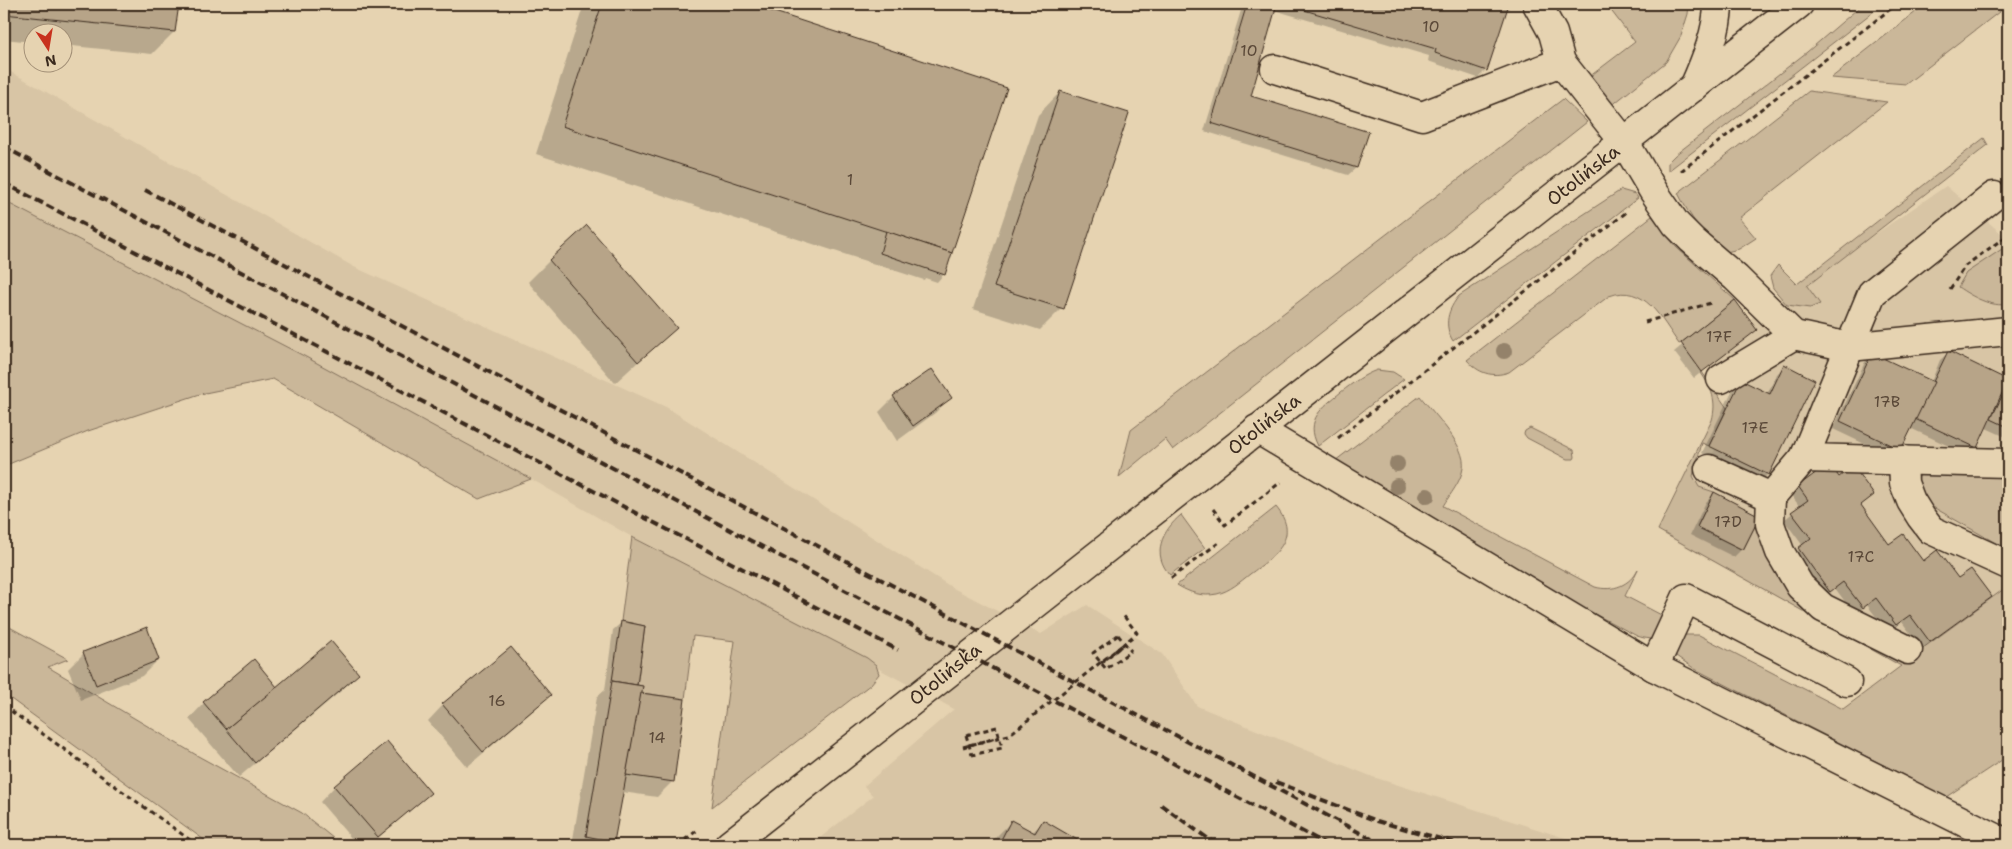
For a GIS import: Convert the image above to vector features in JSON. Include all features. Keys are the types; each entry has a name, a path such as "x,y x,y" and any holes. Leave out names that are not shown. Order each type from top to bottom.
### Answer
{"main road":[{"path":"1537,4 1554,33 1561,62 1625,143 1654,192 1676,224 1750,291 1794,335 1849,347 2008,331"},
{"path":"1694,87 1710,44 1718,14 1718,4"},
{"name":"Otolińska","path":"729,845 1257,429 1625,143 1790,7"},
{"path":"1276,69 1422,116 1561,62"},
{"path":"1908,650 1823,608 1800,586 1780,552 1770,524 1771,497 1804,458 1872,293 1994,196"},
{"path":"1721,379 1794,335"},
{"path":"1257,429 1654,667 2008,844"},
{"path":"1804,458 2008,463"},
{"path":"1903,460 1904,483 1911,502 1920,517 1932,530 2008,565"},
{"path":"1708,469 1771,497"},
{"path":"1654,667 1686,598 1847,682"}],"path":[{"path":"1676,175 1897,4"},
{"path":"1336,440 1634,207"},
{"path":"1950,290 1965,266 2008,235"},
{"path":"1644,322 1750,291"},
{"path":"1209,504 1225,525 1266,494"},
{"path":"1171,578 1222,541"},
{"path":"1101,663 1137,634 1123,615"},
{"path":"1118,635 1125,643 1131,651 1106,669 1094,653 1118,635"},
{"path":"969,745 1009,735 1125,643"},
{"path":"4,706 197,845"},
{"path":"997,727 999,738 1002,748 972,756 966,735 997,727"},
{"path":"963,746 999,738"}],"shaded area":[{"path":"1606,4 1689,4 1681,36 1666,62 1606,110 1585,80 1635,42"},
{"path":"1863,4 1883,4 1668,171 1668,162 1675,155 1807,52"},
{"path":"1926,4 2008,5 1906,84 1831,78"},
{"path":"4,68 354,267 666,407 953,588 1041,634 1087,605 1162,654 1197,706 1373,777 1587,845 811,845 873,796 864,786 954,709 632,537 531,479 4,209"},
{"path":"1809,91 1887,102 1739,218 1756,238 1739,249 1726,252 1698,226 1678,193"},
{"path":"1563,99 1587,122 1173,450 1165,439 1119,477 1131,430"},
{"path":"1984,138 1988,145 1807,286 1820,304 1810,308 1787,305 1773,288 1770,276 1778,265 1797,284"},
{"path":"1946,186 2008,239 2008,721 1901,666 1663,534 1745,401 1700,353"},
{"path":"1621,190 1635,194 1638,198 1453,341 1448,329 1448,317 1452,306 1459,296"},
{"path":"4,201 304,356 531,479 479,499 273,379 200,394 88,431 4,466"},
{"path":"1652,216 1676,247 1735,300 1679,344 1651,306 1633,294 1622,293 1609,296 1509,372 1503,374 1486,373 1476,368 1467,360"},
{"path":"2008,245 2008,304 1989,303 1958,287 1966,273"},
{"path":"1377,370 1393,372 1404,379 1318,446 1313,428 1318,414 1345,389"},
{"path":"1702,372 1727,408 1709,446 1702,443 1693,476 1699,487 1714,492 1697,527 1743,550 1760,516 1776,568 1908,659 2008,586 2008,756 1946,797 1695,669 1676,656 1674,647 1676,639 1685,635 1699,635 1843,709 1901,666 1658,530 1712,420 1714,401"},
{"path":"1420,396 1455,440 1463,459 1460,478 1443,506 1595,587 1608,589 1620,586 1635,575 1638,569 1625,596 1669,619 1657,636 1649,639 1637,636 1358,491 1331,464"},
{"path":"1530,428 1574,450 1574,459 1567,459 1527,438 1524,434"},
{"path":"1930,473 2008,475 2008,550 1926,503 1917,487 1919,476"},
{"path":"1276,507 1283,518 1286,528 1285,537 1275,554 1267,561 1235,586 1217,594 1196,594 1177,585"},
{"path":"1181,515 1205,548 1170,575 1161,559 1161,543 1174,521"},
{"path":"632,537 867,658 876,665 879,674 871,684 712,807 735,641 693,636 685,699 641,693 642,686 637,685 645,626 621,621"},
{"path":"4,624 68,659 48,667 198,756 302,813 334,839 331,845 211,845 4,694"}],"building":[{"path":"4,4 179,4 175,32 4,14"},
{"path":"602,4 750,4 1007,88 952,253 562,126"},
{"path":"1247,4 1277,4 1251,96 1369,132 1357,168 1211,123"},
{"path":"1284,4 1509,4 1487,71 1435,53 1436,49"},
{"path":"1060,91 1129,113 1064,309 994,287"},
{"path":"587,225 677,328 638,362 549,260"},
{"path":"886,231 952,253 945,275 880,253"},
{"path":"1735,300 1757,330 1702,372 1681,343"},
{"path":"1948,351 2008,380 1977,448 1915,419"},
{"path":"1872,353 1934,382 1901,450 1840,421"},
{"path":"1784,364 1815,380 1769,475 1709,446 1741,380 1770,394"},
{"path":"932,369 952,398 913,426 893,396"},
{"path":"2008,384 2008,427 1991,419"},
{"path":"1829,463 1839,477 1853,466 1874,495 1861,505 1889,544 1903,534 1923,561 1937,550 1958,578 1971,569 1992,597 1930,642 1910,615 1896,625 1876,598 1863,608 1843,582 1830,592 1798,548 1811,538 1791,512 1808,500 1798,486"},
{"path":"1714,492 1760,516 1743,550 1697,527"},
{"path":"621,621 645,626 637,685 612,681"},
{"path":"147,627 159,660 96,685 83,652"},
{"path":"331,641 359,674 255,763 226,729"},
{"path":"511,647 551,695 483,752 442,704"},
{"path":"254,659 277,687 226,729 203,702"},
{"path":"612,681 643,686 614,842 586,836"},
{"path":"641,693 685,699 674,782 626,775"},
{"path":"387,741 431,793 378,837 334,786"},
{"path":"1011,820 1035,833 1043,820 1086,845 1001,845 999,844"}],"railway":[{"path":"4,147 1328,845"},
{"path":"4,183 898,650"},
{"path":"145,190 1383,845"},
{"path":"1276,782 1377,821 1463,845"},
{"path":"1161,805 1217,845"}]}
